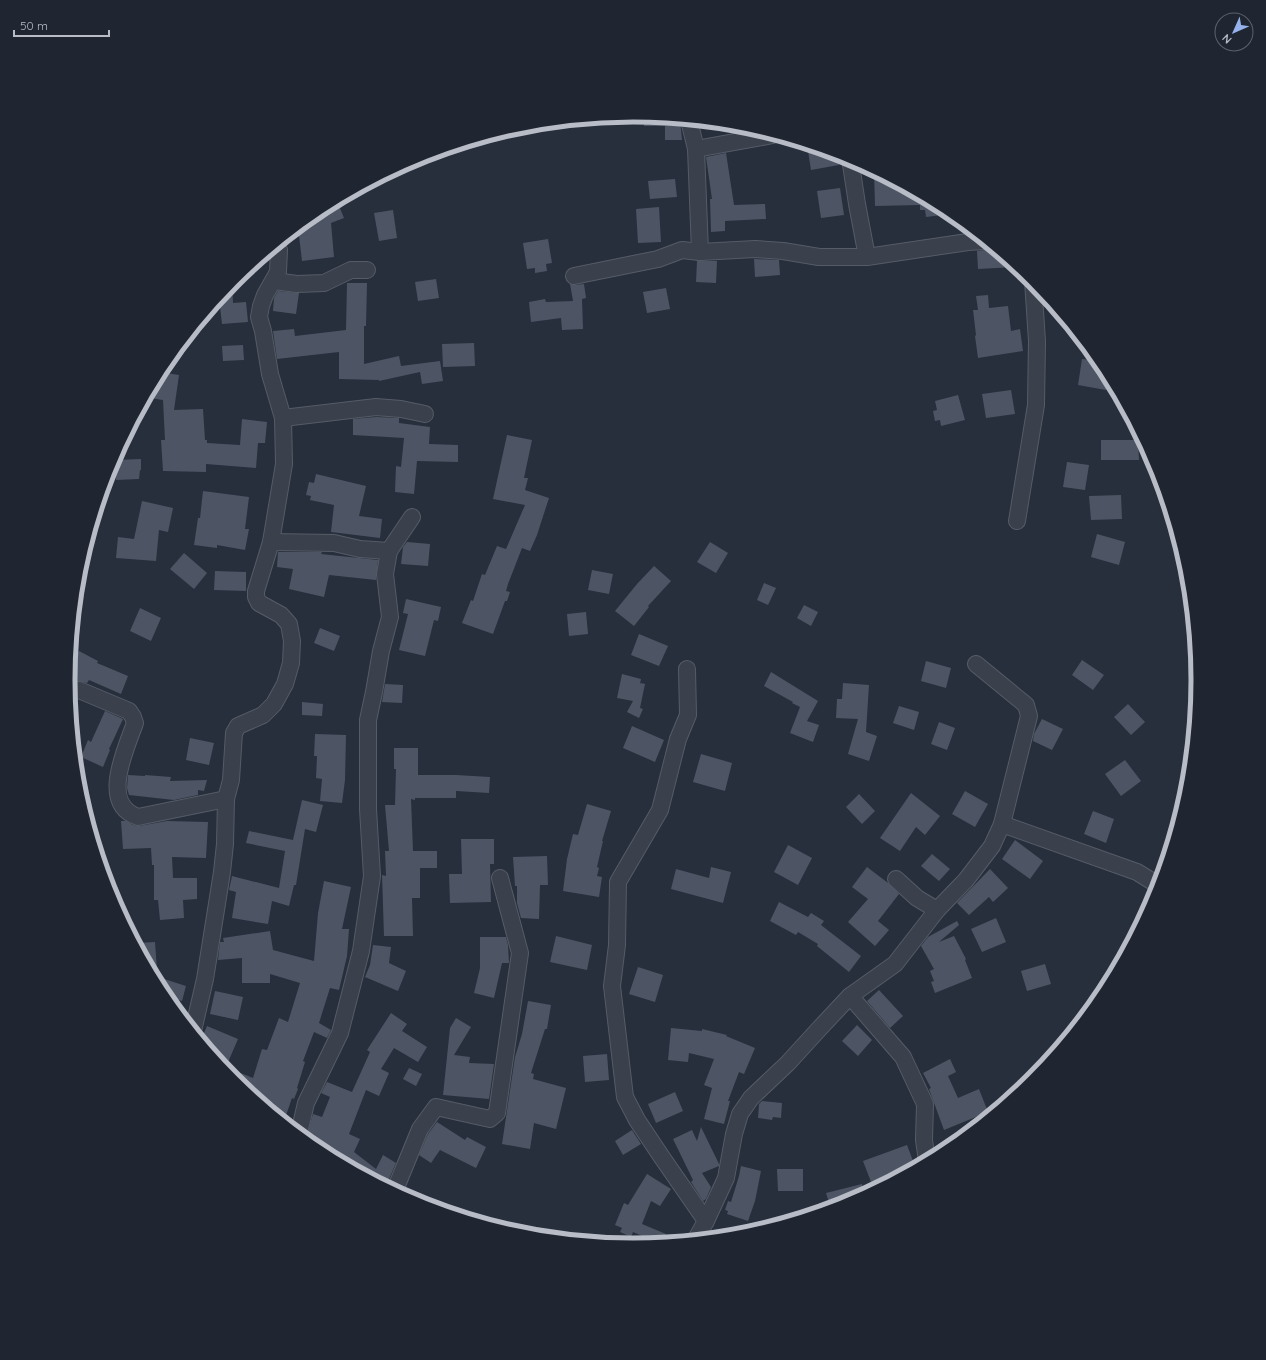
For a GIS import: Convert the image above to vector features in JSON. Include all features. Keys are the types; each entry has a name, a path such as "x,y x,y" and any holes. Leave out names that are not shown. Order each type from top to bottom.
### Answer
{"street":[{"path":"690,125 696,149 700,252"},
{"path":"696,149 761,137"},
{"path":"851,166 867,257"},
{"path":"574,276 658,259 682,250 700,252 755,249 783,251 819,258 867,257 978,241"},
{"path":"194,1025 205,979 222,872 225,844 226,799 231,780 234,733 238,726 263,715 274,704 285,684 291,663 292,641 289,624 280,615 259,602 256,597 256,591 271,542 284,464 283,418 270,374 263,331 259,317 263,300 278,272 279,249"},
{"path":"274,280 297,284 324,282 352,270 367,270"},
{"path":"1017,521 1036,405 1037,341 1034,291"},
{"path":"283,418 376,407 401,409 425,414"},
{"path":"300,1128 306,1103 340,1033 361,951 372,876 367,796 368,720 381,651 390,617 385,574 389,551 412,517"},
{"path":"271,542 334,543 360,549 389,551"},
{"path":"700,1234 726,1178 734,1134 740,1114 751,1098 788,1063 850,996 895,964 937,910 966,880 992,846 1002,824 1029,716 1026,705 976,664"},
{"path":"687,669 688,715 678,739 660,810 618,882 617,945 612,986 625,1097 637,1120 706,1222"},
{"path":"79,690 129,711 134,717 135,723 118,771 117,790 123,807 130,814 138,817 226,799"},
{"path":"1002,824 1137,872 1153,882"},
{"path":"397,1185 420,1129 436,1107 490,1119 497,1113 520,953 500,878"},
{"path":"896,879 917,898 937,910"},
{"path":"850,996 903,1057 925,1104 924,1140 925,1155"}],"building":[{"path":"644,122 680,124 682,140 665,140 665,126 644,126"},
{"path":"808,151 838,161 839,165 811,170"},
{"path":"726,153 734,205 765,204 766,219 725,221 725,231 711,232 710,199 712,199 706,157"},
{"path":"874,177 912,197 942,215 926,217 925,210 920,210 920,205 875,206"},
{"path":"675,179 677,197 650,199 648,181"},
{"path":"840,188 844,215 821,218 817,191"},
{"path":"339,206 344,218 331,223 334,257 302,261 299,233"},
{"path":"659,207 661,242 638,243 636,209"},
{"path":"393,210 397,238 379,241 374,213"},
{"path":"548,239 552,263 546,264 547,271 535,273 535,268 527,269 523,243"},
{"path":"988,249 1009,267 978,269 977,251"},
{"path":"754,259 779,260 780,275 755,277"},
{"path":"697,261 717,261 716,283 696,282"},
{"path":"436,279 439,298 418,301 415,282"},
{"path":"347,283 367,283 366,326 364,326 364,364 399,356 401,366 440,361 443,381 422,384 420,372 379,381 339,379 339,352 277,359 273,331 294,329 295,336 346,330"},
{"path":"570,284 584,284 586,298 582,299 583,329 562,330 561,318 531,322 529,302 545,299 546,302 573,301"},
{"path":"666,288 670,309 647,313 643,292"},
{"path":"232,291 233,303 246,302 248,322 222,324 220,305"},
{"path":"278,291 299,293 296,314 273,311 274,298"},
{"path":"988,295 989,308 1008,306 1011,331 1020,329 1023,351 978,358 973,310 978,310 976,296"},
{"path":"474,343 475,366 443,367 442,344"},
{"path":"243,345 244,360 223,361 222,346"},
{"path":"1082,359 1090,360 1107,386 1106,390 1078,385"},
{"path":"167,373 179,375 174,410 203,409 205,440 207,440 207,443 240,445 242,419 267,422 265,443 258,443 256,468 206,464 206,472 163,471 161,440 165,440 163,400 152,398"},
{"path":"1011,390 1015,414 986,418 982,394"},
{"path":"958,395 965,420 941,426 940,420 935,421 933,411 937,410 935,401"},
{"path":"376,417 399,418 399,423 430,427 429,444 458,445 458,462 417,461 414,494 395,492 396,466 401,467 404,438 353,435 353,419"},
{"path":"507,435 532,440 524,478 528,478 525,490 549,498 530,551 522,548 506,591 510,592 507,601 505,601 493,634 462,623 471,600 473,601 482,574 485,575 497,546 506,549 525,505 493,499"},
{"path":"1101,440 1136,440 1138,444 1139,460 1101,460"},
{"path":"141,459 139,479 116,480 116,470 120,460"},
{"path":"1067,462 1089,465 1085,490 1063,487"},
{"path":"316,474 366,486 359,516 382,519 380,538 331,532 334,505 310,500 311,496 306,495 309,482 314,483"},
{"path":"203,491 249,497 245,529 249,529 245,550 217,545 217,548 194,545 198,518 200,518"},
{"path":"1121,495 1122,519 1091,520 1089,496"},
{"path":"142,501 173,508 168,532 159,530 156,561 116,558 118,537 134,539"},
{"path":"1097,534 1125,542 1119,565 1091,557"},
{"path":"407,542 430,544 428,566 401,564 403,547"},
{"path":"710,542 728,553 716,573 697,562"},
{"path":"278,552 322,552 321,554 378,560 376,580 329,575 324,597 289,589 293,569 277,567"},
{"path":"184,553 207,573 194,589 170,569"},
{"path":"654,566 671,581 648,606 649,607 634,626 615,611"},
{"path":"592,570 613,574 609,594 588,590"},
{"path":"215,571 246,572 246,591 214,590"},
{"path":"764,583 776,588 768,605 757,600"},
{"path":"406,599 441,607 438,621 434,620 425,656 399,650 408,614 403,613"},
{"path":"804,605 818,612 811,626 797,618"},
{"path":"140,608 161,618 151,641 130,631"},
{"path":"586,612 588,634 569,636 567,614"},
{"path":"320,628 340,636 334,651 314,643"},
{"path":"639,634 668,646 659,666 631,655"},
{"path":"79,651 98,661 97,663 128,676 121,694 89,680 87,683 75,682 76,657"},
{"path":"1082,660 1104,675 1093,690 1072,675"},
{"path":"926,661 951,668 946,688 921,681"},
{"path":"771,672 818,701 807,721 819,725 813,742 790,733 800,707 764,686"},
{"path":"622,674 641,679 640,684 645,684 640,708 643,709 639,718 627,712 633,701 617,698"},
{"path":"843,683 869,685 866,732 877,736 869,761 848,754 858,719 836,718 837,699 842,699"},
{"path":"385,684 403,685 402,703 382,702"},
{"path":"302,702 323,704 322,716 302,715"},
{"path":"1128,704 1145,722 1131,735 1114,717"},
{"path":"899,706 919,712 914,730 893,723"},
{"path":"105,711 123,719 109,749 110,750 103,767 81,757 88,740 91,742"},
{"path":"1042,719 1063,729 1052,750 1033,741 1034,734"},
{"path":"939,722 955,728 947,750 931,744"},
{"path":"632,726 664,740 655,762 623,748"},
{"path":"315,734 346,735 345,780 342,803 320,801 322,779 316,778 317,756 314,756"},
{"path":"190,738 214,743 209,765 186,760"},
{"path":"394,748 418,748 418,775 490,777 489,793 456,791 456,798 411,799 413,851 437,851 437,868 420,868 420,898 412,898 413,936 384,936 382,875 386,876 385,851 389,851 385,805 395,805 396,769 394,769"},
{"path":"701,754 732,763 725,791 693,782"},
{"path":"1125,760 1141,781 1121,796 1105,774"},
{"path":"128,775 171,777 170,781 207,780 204,791 198,790 198,795 174,800 129,795 127,788"},
{"path":"965,791 988,804 975,827 952,814"},
{"path":"911,793 940,816 925,835 916,827 900,851 880,838"},
{"path":"859,794 875,811 862,824 846,807"},
{"path":"302,800 323,805 316,832 305,829 296,885 294,885 289,906 272,901 268,924 232,918 236,892 229,890 232,876 279,888 285,851 246,843 249,831 293,840"},
{"path":"587,804 611,811 602,841 597,867 599,868 597,876 602,877 599,897 563,891 567,859 573,834 578,835"},
{"path":"1093,811 1114,819 1106,843 1084,834"},
{"path":"121,821 126,821 133,825 139,826 167,821 208,822 206,858 172,857 173,878 197,878 197,899 183,900 184,918 160,920 158,900 154,900 154,865 152,865 151,848 123,849"},
{"path":"461,839 494,839 494,864 490,864 491,902 450,903 449,874 462,874"},
{"path":"1015,840 1043,861 1030,879 1002,859"},
{"path":"788,845 812,858 798,885 774,872"},
{"path":"932,854 950,869 939,881 921,866"},
{"path":"547,856 548,885 540,885 539,919 521,918 517,903 517,886 515,886 513,857"},
{"path":"711,867 731,872 723,903 671,889 676,869 709,878"},
{"path":"867,867 888,883 899,894 878,921 889,930 875,946 848,922 868,899 852,887"},
{"path":"990,869 1008,888 993,902 989,897 969,915 957,903"},
{"path":"324,881 351,887 342,929 349,929 347,956 339,990 330,988 319,1023 331,1030 327,1038 314,1032 303,1061 305,1062 297,1088 298,1089 294,1099 292,1098 285,1117 233,1070 253,1078 262,1049 267,1050 279,1018 288,1022 300,983 270,974 270,983 242,983 242,958 218,960 220,942 224,942 223,938 270,931 273,950 314,961 318,913"},
{"path":"779,902 808,917 811,913 824,921 821,925 861,956 849,972 817,946 818,944 798,932 796,935 770,921"},
{"path":"996,918 1006,942 982,952 971,929"},
{"path":"957,921 959,925 939,942 954,936 966,959 965,960 972,978 935,993 931,982 934,981 930,971 934,969 921,946 928,937"},
{"path":"556,936 592,945 587,970 550,962"},
{"path":"480,937 506,937 508,945 509,963 502,963 494,998 474,993 480,968"},
{"path":"155,942 157,970 150,959 141,943"},
{"path":"373,945 391,947 389,963 406,971 398,991 365,977 370,965"},
{"path":"1045,964 1051,984 1027,991 1021,971"},
{"path":"638,967 663,975 655,1002 629,994"},
{"path":"162,978 186,986 182,1001 176,999"},
{"path":"879,990 903,1016 890,1028 867,1001"},
{"path":"215,991 243,997 238,1020 210,1014"},
{"path":"528,1001 551,1005 547,1029 545,1029 531,1073 534,1074 533,1079 566,1088 556,1129 534,1123 530,1149 502,1144 515,1057 522,1034"},
{"path":"391,1013 407,1024 402,1031 427,1047 418,1062 394,1048 381,1069 389,1073 379,1096 366,1090 349,1134 360,1139 354,1152 376,1169 383,1155 396,1163 388,1181 354,1163 308,1133 313,1114 322,1117 330,1097 321,1093 327,1082 352,1092 370,1052 367,1050"},
{"path":"456,1018 471,1027 454,1055 470,1057 469,1063 494,1064 489,1099 443,1095 450,1028"},
{"path":"857,1025 872,1040 858,1056 842,1041"},
{"path":"207,1026 238,1039 227,1064 203,1036"},
{"path":"671,1028 702,1031 702,1029 727,1035 726,1036 755,1048 744,1074 739,1072 728,1101 730,1101 724,1124 704,1119 712,1088 704,1085 714,1059 689,1053 688,1062 668,1060"},
{"path":"607,1054 609,1080 585,1082 583,1056"},
{"path":"950,1059 956,1072 948,1076 958,1098 979,1089 988,1111 944,1130 929,1089 931,1088 923,1073"},
{"path":"409,1068 422,1074 416,1086 403,1079"},
{"path":"675,1092 683,1111 656,1123 648,1104"},
{"path":"762,1101 782,1103 781,1118 773,1117 772,1120 758,1118 759,1104"},
{"path":"437,1122 465,1140 467,1137 486,1147 476,1168 440,1150 431,1163 419,1155 428,1134"},
{"path":"701,1127 719,1164 719,1166 702,1173 711,1187 706,1199 703,1201 691,1182 693,1180 673,1139 692,1130 697,1141"},
{"path":"632,1130 641,1144 623,1155 615,1141"},
{"path":"907,1145 914,1162 888,1176 871,1182 863,1161"},
{"path":"741,1166 761,1171 755,1201 748,1221 727,1214 728,1211 725,1210 728,1201 731,1202"},
{"path":"777,1169 803,1169 803,1191 778,1191"},
{"path":"647,1174 671,1189 660,1206 651,1201 642,1224 666,1234 664,1237 646,1238 633,1232 631,1237 620,1232 622,1228 615,1225 624,1203 628,1205"},
{"path":"862,1184 863,1188 829,1202 826,1193"}]}
